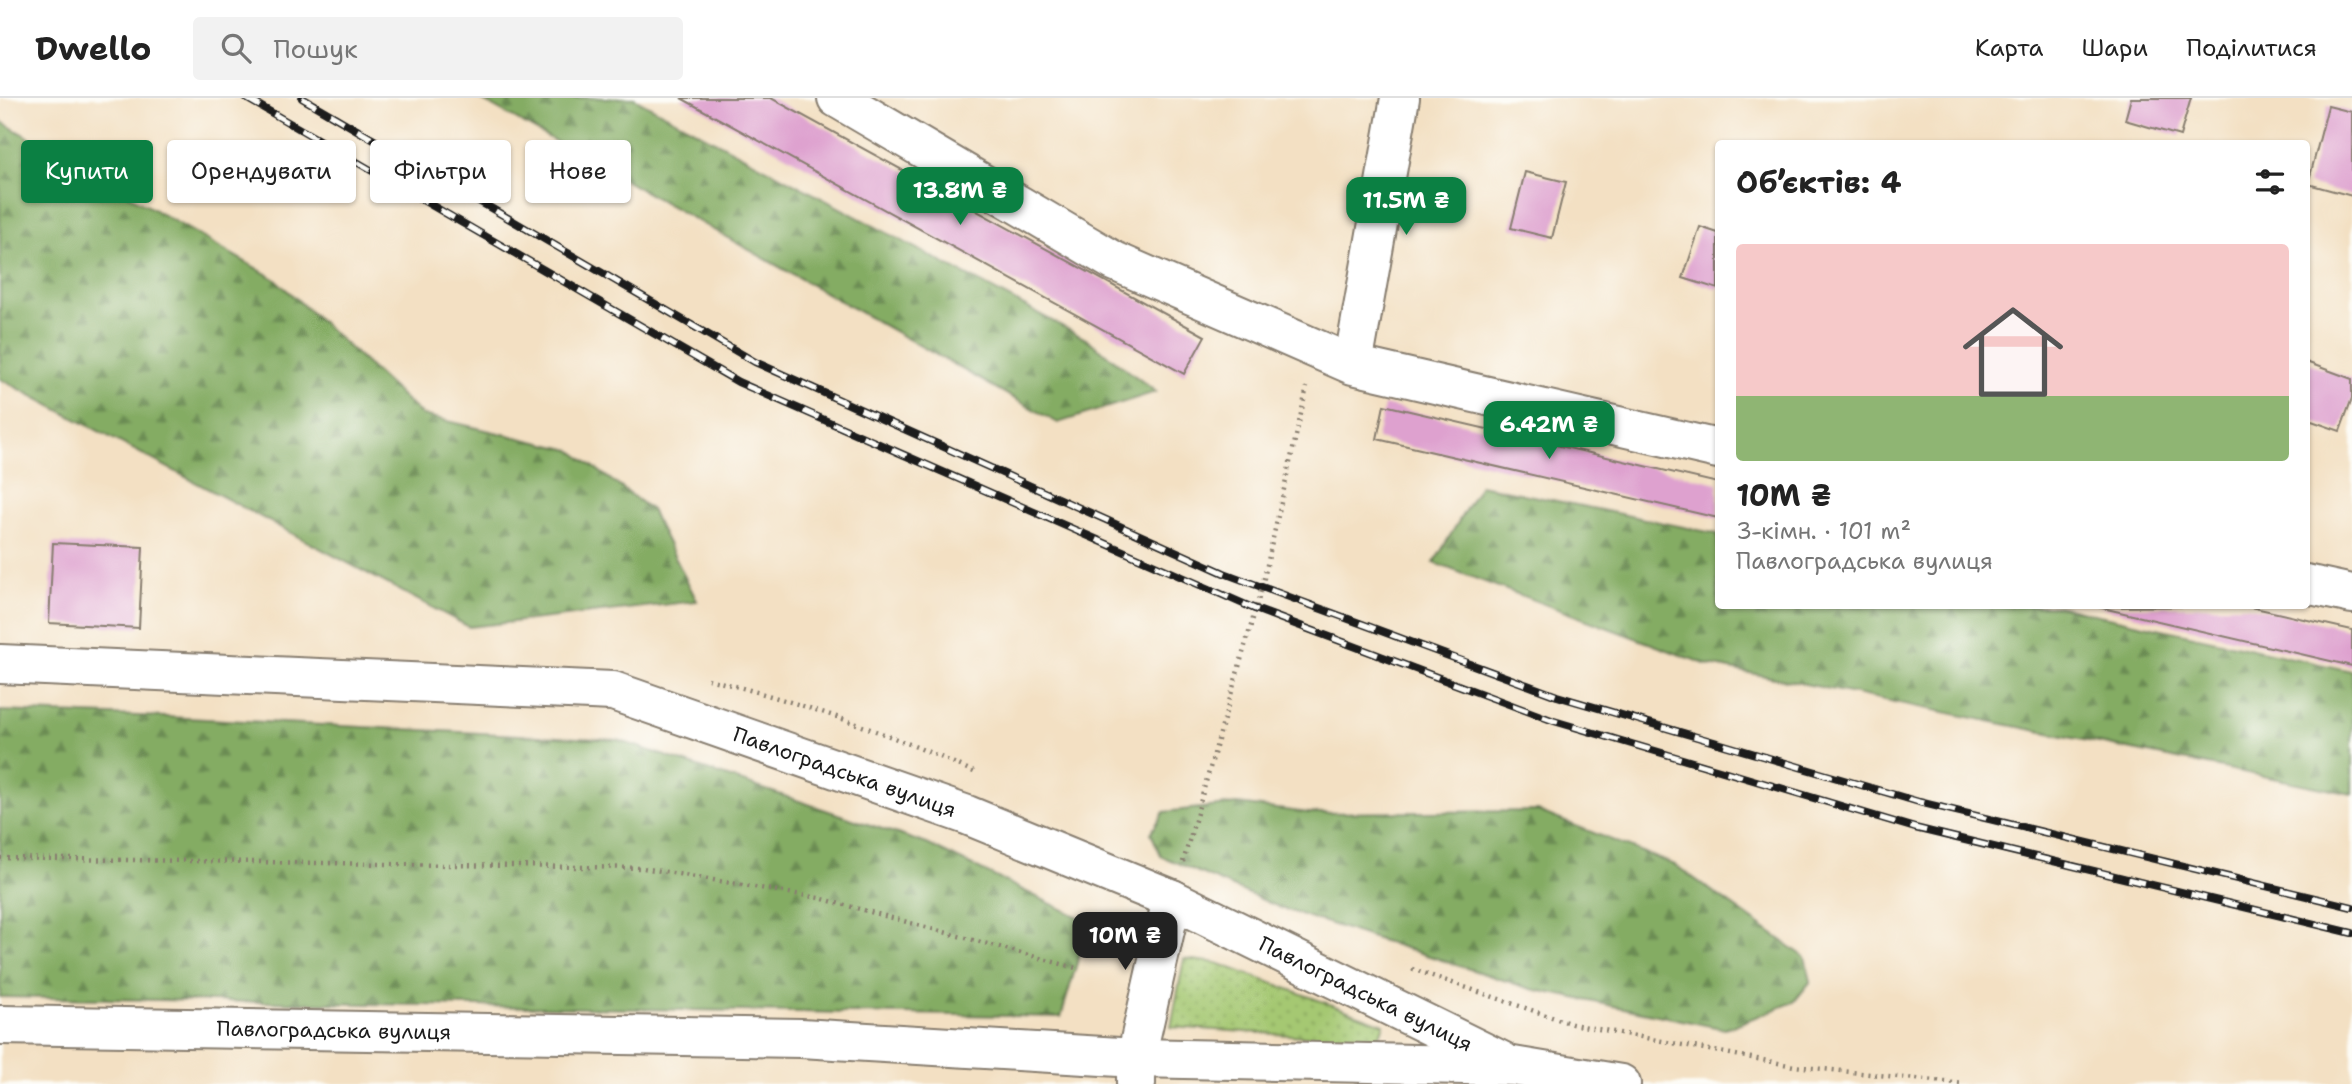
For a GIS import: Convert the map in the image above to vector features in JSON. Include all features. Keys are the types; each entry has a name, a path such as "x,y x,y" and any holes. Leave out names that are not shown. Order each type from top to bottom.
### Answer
{"main road":[{"path":"837,98 1114,261 1353,365 1715,448"},
{"path":"1353,365 1400,98"},
{"path":"2310,584 2352,594"},
{"name":"Павлоградська вулиця","path":"0,664 613,691 967,815 1172,899 1513,1066"},
{"path":"1136,1071 1172,899"},
{"name":"Павлоградська вулиця","path":"0,1026 801,1038 1136,1071 1513,1066"},
{"path":"1513,1066 1621,1084"}],"path":[{"path":"1172,899 1262,587 1316,348"},
{"path":"0,858 643,868 819,898 1076,968"}],"green space":[{"path":"478,98 634,98 1088,340 1156,392 1058,423 631,184 631,140 553,140"},
{"path":"0,121 33,140 21,140 21,203 143,203 275,279 422,415 571,450 651,510 697,601 469,627 0,379"},
{"path":"1480,485 1715,533 1715,609 2072,609 2352,671 2352,794 1705,664 1434,563"},
{"path":"0,711 618,740 927,844 1089,922 1061,1017 0,997"},
{"path":"1237,804 1309,813 1538,811 1675,865 1805,957 1811,981 1794,1002 1725,1029 1531,989 1281,908 1161,856 1151,833 1164,812"},
{"path":"1184,959 1217,963 1384,1024 1378,1041 1171,1027"}],"building":[{"path":"681,98 771,98 1205,336 1184,374"},
{"path":"2131,98 2191,98 2180,136 2125,120"},
{"path":"2328,106 2352,112 2352,196 2310,185"},
{"path":"1525,172 1566,182 1552,238 1511,228"},
{"path":"1700,227 1715,232 1715,288 1683,278"},
{"path":"2310,363 2352,379 2352,398 2340,431 2310,420"},
{"path":"1384,405 1715,482 1715,517 1377,439"},
{"path":"53,543 143,547 139,628 49,623"},
{"path":"2107,609 2259,609 2352,630 2352,666"}],"railway":[{"path":"246,98 738,382 1255,609 1554,721 1915,828 2352,933"},
{"path":"302,98 755,362 1224,573 1557,696 1919,802 2352,907"}]}
